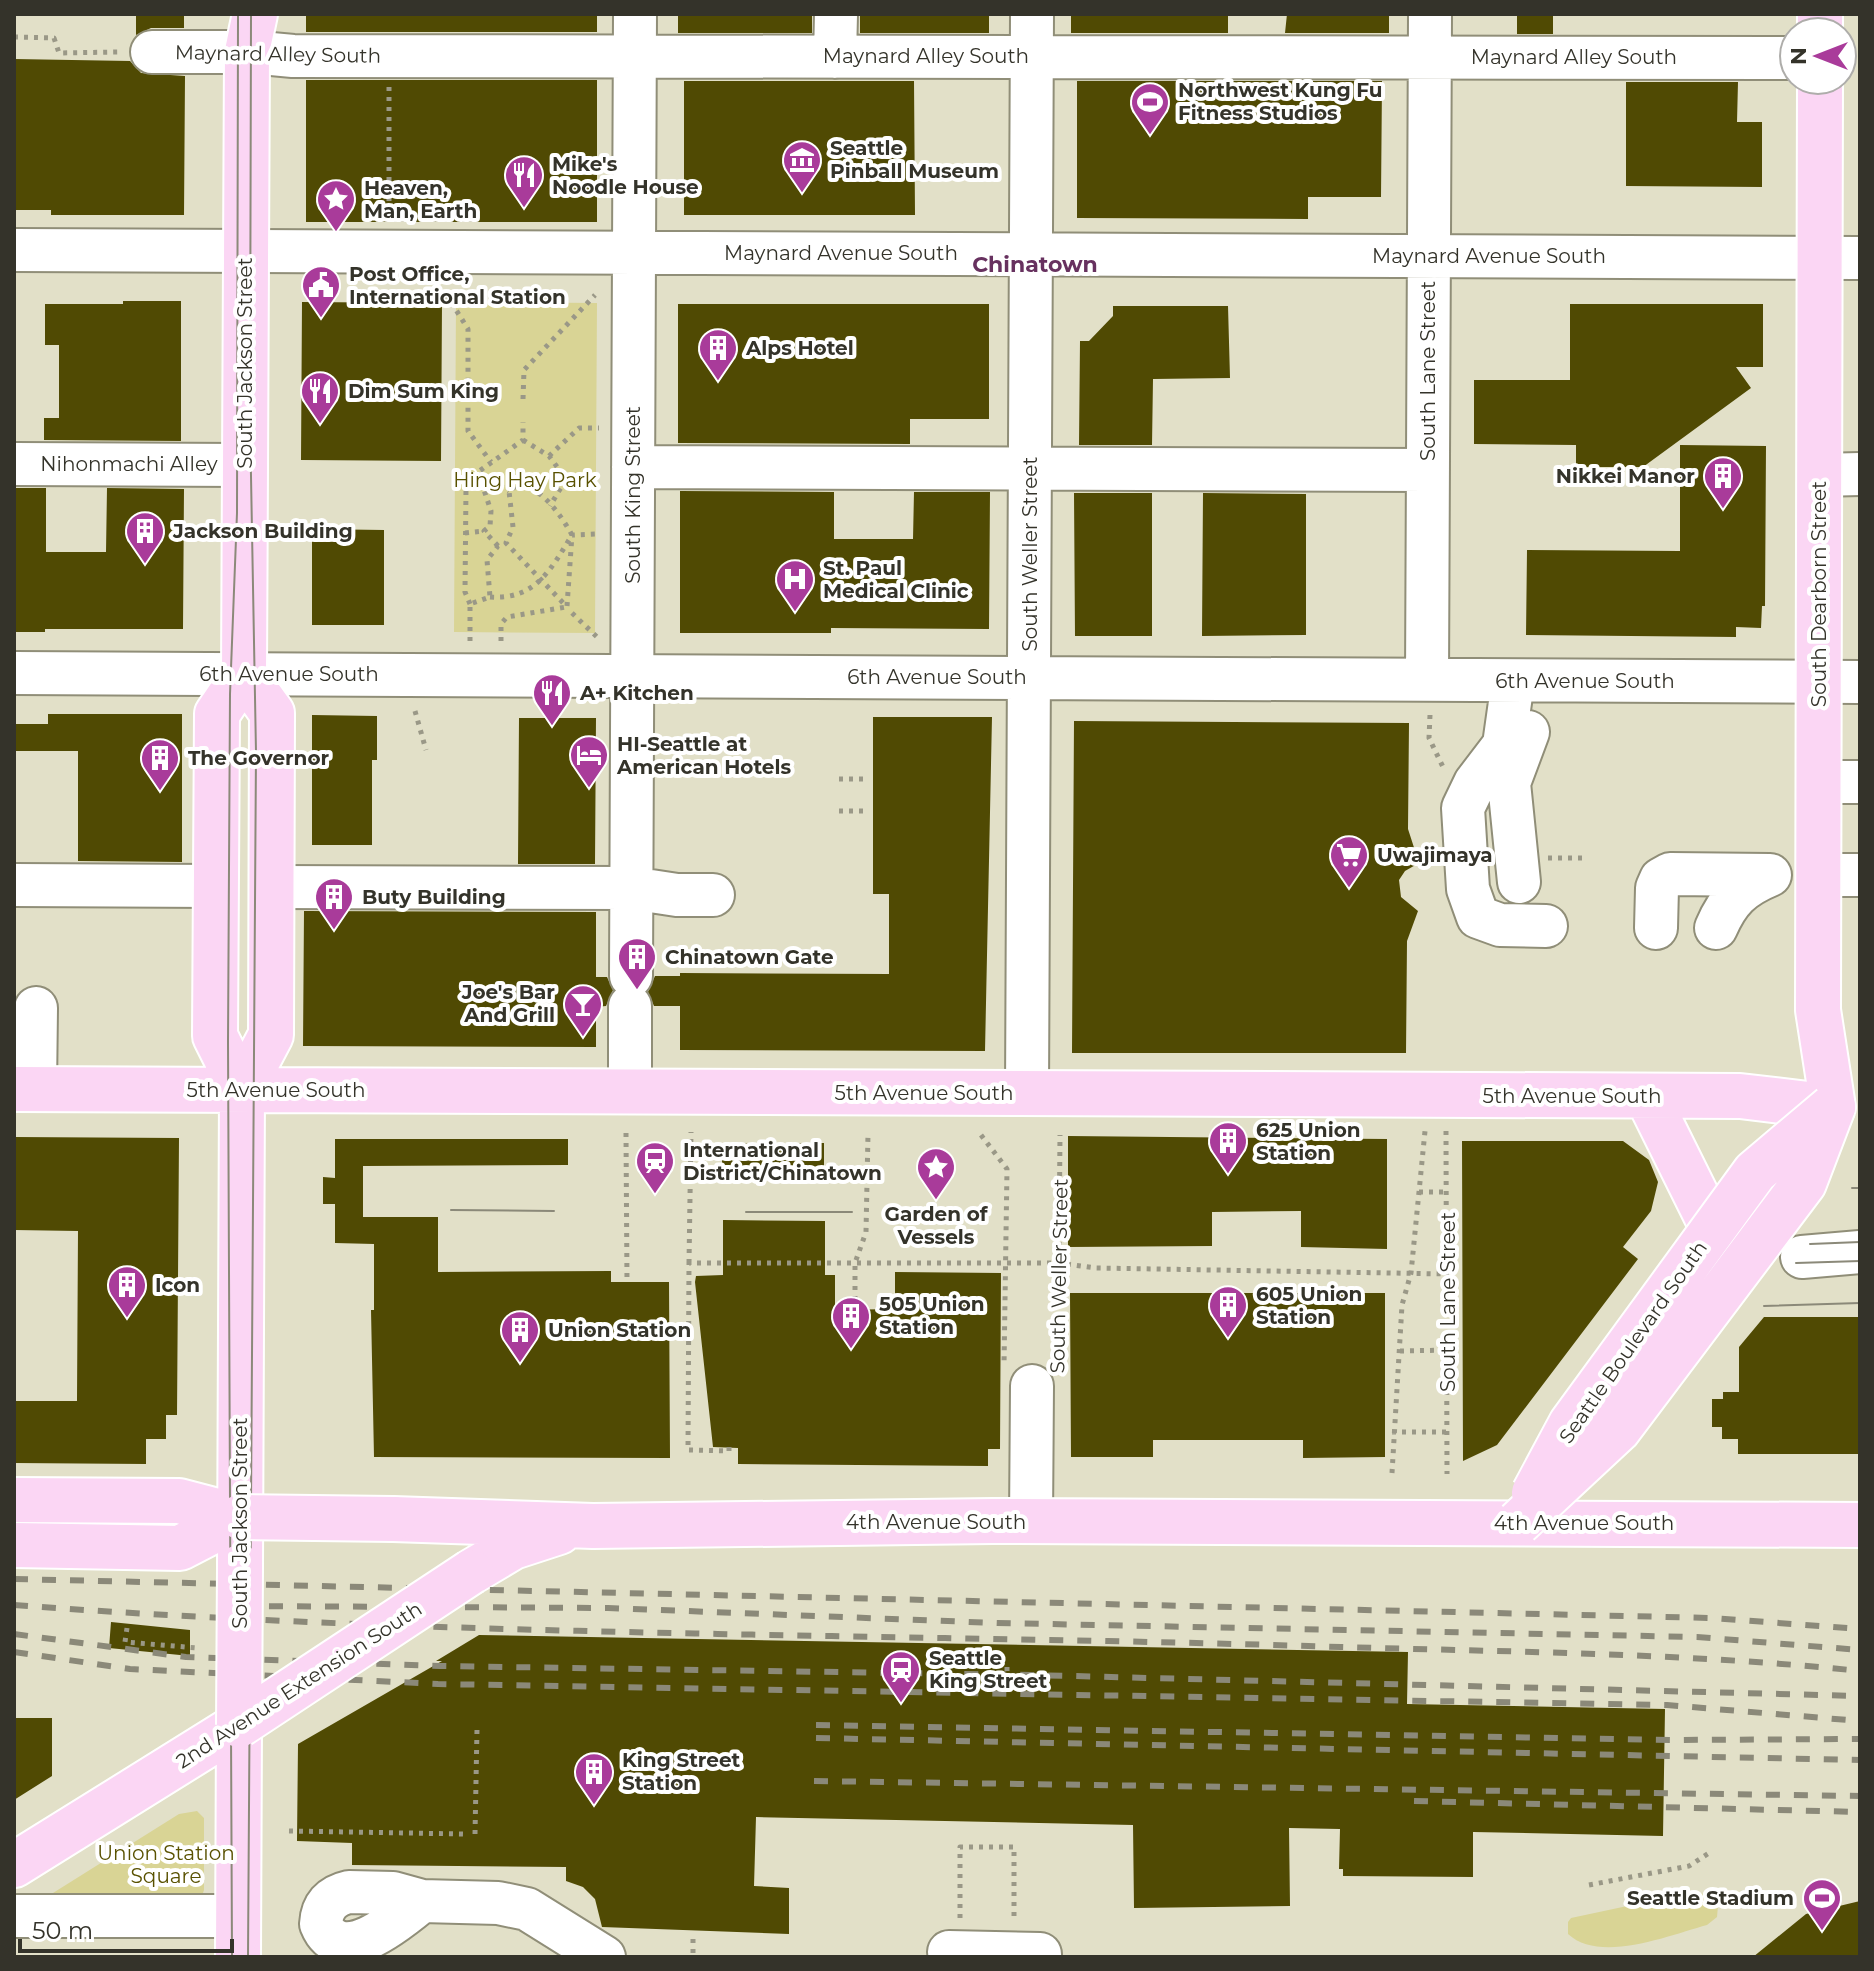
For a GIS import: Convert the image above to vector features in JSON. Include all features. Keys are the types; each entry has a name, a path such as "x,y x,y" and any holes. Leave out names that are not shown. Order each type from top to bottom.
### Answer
{"main road":[{"name":"South Jackson Street","path":"238,1937 242,1090 215,1036 217,714 244,674 245,27"},
{"name":"South Dearborn Street","path":"1822,96 1840,258 1839,875 1818,1010 1833,1107"},
{"name":"South Jackson Street","path":"242,1090 271,1035 272,713 244,674"},
{"name":"Seattle Boulevard South","path":"1518,1523 1618,1430 1804,1183 1833,1107 1860,1069"},
{"name":"5th Avenue South","path":"25,1089 242,1090 628,1112 1027,1093 1740,1096 1833,1107"},
{"path":"1647,1096 1713,1229"},
{"name":"Seattle Boulevard South","path":"1518,1523 1571,1424 1755,1172 1833,1107"},
{"name":"4th Avenue South","path":"14,1500 179,1501 240,1517 593,1526 1031,1521 1860,1525"},
{"path":"14,1545 180,1548 240,1517"},
{"name":"2nd Avenue Extension South","path":"14,1865 239,1725 490,1561 539,1537 593,1526"}],"street":[{"name":"South King Street","path":"628,1112 635,14"},
{"path":"835,57 836,14"},
{"name":"South Weller Street","path":"1027,1093 1032,14"},
{"name":"South Lane Street","path":"1428,698 1430,14"},
{"name":"Maynard Alley South","path":"152,52 245,27 293,56 1778,58"},
{"name":"Maynard Avenue South","path":"14,250 1840,258"},
{"name":"Nihonmachi Alley","path":"14,464 245,465"},
{"path":"633,467 1428,470"},
{"name":"6th Avenue South","path":"14,673 1029,678 1428,698 1526,681 1839,682"},
{"path":"1526,681 1525,747 1509,783 1530,870 1531,911 1546,926 1500,925 1478,917 1468,889 1463,808 1475,783 1504,745 1526,681"},
{"path":"1656,928 1657,888 1661,879 1670,874 1770,875 1745,885 1726,904 1716,928"},
{"path":"14,885 216,886"},
{"path":"271,887 631,888 677,895 713,885"},
{"path":"25,1089 36,1008"},
{"path":"1802,1257 1860,1252"},
{"name":"South Weller Street","path":"1031,1374 1031,1521"},
{"path":"422,1901 498,1903 527,1909 604,1957"},
{"path":"14,1916 238,1937"},
{"path":"955,1940 1027,1941"}],"path":[{"name":"Maynard Alley South","path":"14,37 54,38 59,53 152,52"},
{"path":"389,56 389,222"},
{"path":"446,294 468,329 468,431 491,462"},
{"path":"523,399 524,370 595,295"},
{"path":"523,422 523,440"},
{"path":"549,456 579,428 599,428"},
{"path":"470,642 470,604 465,592 466,487 478,472 523,440"},
{"path":"523,440 549,456 566,479 550,506"},
{"path":"478,472 509,491"},
{"path":"465,533 484,531 490,526 491,511 478,472"},
{"path":"509,491 519,484 531,487 572,535 567,607"},
{"path":"490,597 487,560 498,546 506,543 513,527 509,491"},
{"path":"484,531 498,546"},
{"path":"572,535 599,534"},
{"path":"470,604 490,597 506,598 543,581 572,535"},
{"path":"506,543 567,607"},
{"path":"501,642 501,624 507,617 567,607"},
{"path":"572,613 599,639"},
{"path":"1428,698 1429,738 1443,767"},
{"path":"415,711 426,750"},
{"path":"839,779 869,779"},
{"path":"839,811 869,811"},
{"path":"1530,870 1587,858"},
{"path":"627,1282 628,1112"},
{"name":"South Lane Street","path":"1392,1473 1392,1432 1402,1305 1411,1273 1425,1131"},
{"name":"South Lane Street","path":"1446,1131 1447,1474"},
{"path":"691,1132 688,1450 729,1451 729,1447"},
{"path":"855,1310 855,1263 866,1232 868,1134"},
{"path":"981,1135 1007,1169 1005,1264 1031,1374"},
{"name":"South Weller Street","path":"1031,1374 1059,1263 1060,1135"},
{"path":"1419,1192 1447,1192"},
{"path":"689,1263 1059,1263 1096,1268 1448,1274"},
{"path":"1400,1351 1449,1350"},
{"path":"1392,1432 1448,1432"},
{"path":"127,1628 125,1642 198,1648"},
{"path":"475,1834 477,1729"},
{"path":"476,1773 487,1773"},
{"path":"289,1831 465,1834"},
{"path":"955,1940 960,1847 1014,1847 1027,1941"},
{"path":"1589,1885 1689,1866 1709,1853"},
{"path":"693,1939 693,1957"}],"green space":[{"name":"Hing Hay Park","path":"456,302 597,303 595,633 454,632"},
{"name":"Union Station Square","path":"197,1811 204,1818 204,1890 201,1899 45,1898 179,1814"},
{"path":"1693,1892 1709,1895 1718,1906 1717,1917 1707,1925 1616,1947 1582,1943 1568,1934 1571,1918"}],"building":[{"path":"136,14 184,14 184,28 151,28 136,35"},
{"path":"306,14 597,14 597,32 306,32"},
{"path":"678,14 812,14 812,33 678,33"},
{"path":"860,14 989,14 989,33 860,33"},
{"path":"1071,14 1228,14 1228,33 1071,33"},
{"path":"1287,14 1389,14 1389,33 1285,33"},
{"path":"1517,14 1553,14 1553,34 1517,34"},
{"path":"14,59 130,61 141,73 185,76 184,215 51,215 51,210 14,210"},
{"path":"306,80 597,80 597,222 306,222"},
{"path":"684,81 914,81 915,215 684,215"},
{"path":"1077,81 1382,81 1381,197 1308,197 1308,219 1077,218"},
{"path":"1626,82 1738,82 1737,122 1762,122 1762,187 1626,186"},
{"path":"123,301 181,301 181,441 44,440 44,418 59,418 59,345 45,345 45,304 123,304"},
{"path":"302,302 442,303 441,461 301,460"},
{"path":"678,304 989,304 989,419 910,419 910,444 678,443"},
{"path":"1570,304 1763,304 1763,367 1736,367 1751,388 1643,467 1576,467 1576,445 1474,444 1474,380 1570,380"},
{"path":"1113,306 1228,306 1230,378 1153,379 1152,445 1079,445 1080,341 1089,341 1113,316"},
{"name":"Nikkei Manor","path":"1680,445 1766,446 1765,606 1762,606 1761,628 1736,627 1736,637 1526,635 1527,550 1680,551"},
{"name":"Jackson Building","path":"14,488 46,488 46,552 106,552 107,488 184,489 183,629 45,629 45,632 14,632"},
{"path":"680,491 834,492 834,539 913,539 914,492 990,492 989,629 831,628 831,633 680,633"},
{"path":"1074,493 1152,493 1152,636 1075,636"},
{"path":"1203,493 1306,494 1306,635 1202,636"},
{"path":"312,529 384,530 384,625 312,625"},
{"name":"The Governor","path":"48,714 182,714 182,862 78,861 78,751 14,751 14,724 48,724"},
{"path":"312,715 377,716 377,760 372,760 372,845 312,845"},
{"path":"873,717 992,717 985,1051 680,1050 680,1006 654,1006 648,992 655,976 680,976 680,973 889,974 889,894 873,894"},
{"path":"519,718 596,718 595,864 518,864"},
{"path":"1074,721 1409,723 1408,829 1419,863 1405,871 1399,880 1401,897 1418,911 1407,941 1406,1053 1072,1053"},
{"path":"304,911 596,912 596,977 607,977 613,990 606,1006 596,1007 596,1047 303,1046"},
{"name":"625 Union Station","path":"1068,1136 1387,1139 1387,1249 1301,1247 1301,1211 1212,1212 1212,1246 1068,1247"},
{"path":"14,1137 179,1138 177,1415 166,1415 166,1439 146,1439 146,1464 14,1463 14,1401 77,1401 78,1231 14,1230"},
{"name":"Union Station","path":"335,1139 568,1139 568,1165 363,1166 363,1217 438,1217 438,1272 611,1271 611,1282 669,1282 670,1458 374,1457 371,1310 374,1310 374,1244 335,1243 335,1204 323,1204 323,1177 335,1178"},
{"path":"1462,1141 1623,1141 1649,1160 1658,1182 1651,1211 1623,1247 1638,1259 1497,1445 1463,1461"},
{"path":"722,1143 824,1143 824,1170 722,1170"},
{"name":"505 Union Station","path":"723,1220 825,1221 825,1275 835,1275 835,1310 895,1309 895,1272 1001,1273 1000,1449 988,1449 988,1466 738,1464 738,1448 713,1447 695,1282 696,1276 723,1275"},
{"name":"605 Union Station","path":"1070,1293 1385,1293 1385,1457 1303,1458 1303,1440 1153,1440 1153,1457 1071,1457"},
{"path":"1764,1317 1860,1317 1860,1454 1738,1454 1738,1439 1722,1439 1722,1427 1712,1427 1712,1399 1723,1399 1723,1392 1739,1392 1739,1347"},
{"path":"111,1622 190,1630 190,1656 109,1648"},
{"path":"479,1635 1408,1652 1407,1704 1665,1709 1663,1836 1473,1832 1473,1877 1343,1876 1343,1869 1339,1869 1340,1829 1289,1828 1290,1906 1134,1908 1133,1825 756,1817 754,1886 789,1888 789,1934 602,1927 595,1899 583,1887 566,1881 566,1867 352,1865 352,1843 297,1841 298,1744 442,1661 436,1661"},
{"path":"14,1718 52,1718 52,1776 14,1800"},
{"name":"Seattle Stadium","path":"1860,1901 1860,1957 1753,1957 1806,1914"}],"tram line":[{"path":"232,1957 228,1042 230,694 237,513 238,14"},
{"path":"248,1957 256,752 250,421 251,14"},
{"path":"746,1178 852,1179"},
{"path":"1852,1188 1860,1188"},
{"path":"451,1210 554,1211"},
{"path":"746,1212 852,1212"},
{"path":"1810,1244 1860,1242"},
{"path":"1796,1263 1860,1261"},
{"path":"1764,1306 1860,1303"}],"railway":[{"path":"14,1579 1712,1618 1860,1629"},
{"path":"14,1605 345,1624 1601,1654 1731,1660 1860,1671"},
{"path":"241,1606 608,1608 997,1623 1697,1637 1860,1650"},
{"path":"14,1634 186,1657 440,1666 1032,1675 1860,1696"},
{"path":"14,1652 130,1669 438,1684 1667,1705 1860,1721"},
{"path":"816,1725 1671,1740 1860,1739"},
{"path":"816,1738 1860,1760"},
{"path":"814,1781 1860,1796"},
{"path":"1414,1801 1860,1812"}],"place":[{"name":"Northwest Kung Fu Fitness Studios","path":"1150,136"},
{"name":"Seattle Pinball Museum","path":"802,194"},
{"name":"Mike's Noodle House","path":"524,209"},
{"name":"Heaven, Man, Earth","path":"336,233"},
{"name":"Post Office, International Station","path":"321,319"},
{"name":"Alps Hotel","path":"718,382"},
{"name":"Dim Sum King","path":"320,425"},
{"name":"Nikkei Manor","path":"1723,510"},
{"name":"Jackson Building","path":"145,565"},
{"name":"St. Paul Medical Clinic","path":"795,613"},
{"name":"A+ Kitchen","path":"552,727"},
{"name":"HI-Seattle at American Hotels","path":"589,789"},
{"name":"The Governor","path":"160,792"},
{"name":"Uwajimaya","path":"1349,889"},
{"name":"Buty Building","path":"334,931"},
{"name":"Chinatown Gate","path":"637,991"},
{"name":"Joe's Bar And Grill","path":"583,1038"},
{"name":"625 Union Station","path":"1228,1175"},
{"name":"International District/Chinatown","path":"655,1195"},
{"name":"Garden of Vessels","path":"936,1201"},
{"name":"Icon","path":"127,1319"},
{"name":"605 Union Station","path":"1228,1339"},
{"name":"505 Union Station","path":"851,1350"},
{"name":"Union Station","path":"520,1364"},
{"name":"Seattle King Street","path":"901,1704"},
{"name":"King Street Station","path":"594,1806"},
{"name":"Seattle Stadium","path":"1822,1932"}],"district":[{"name":"Chinatown","path":"1035,264"}]}
